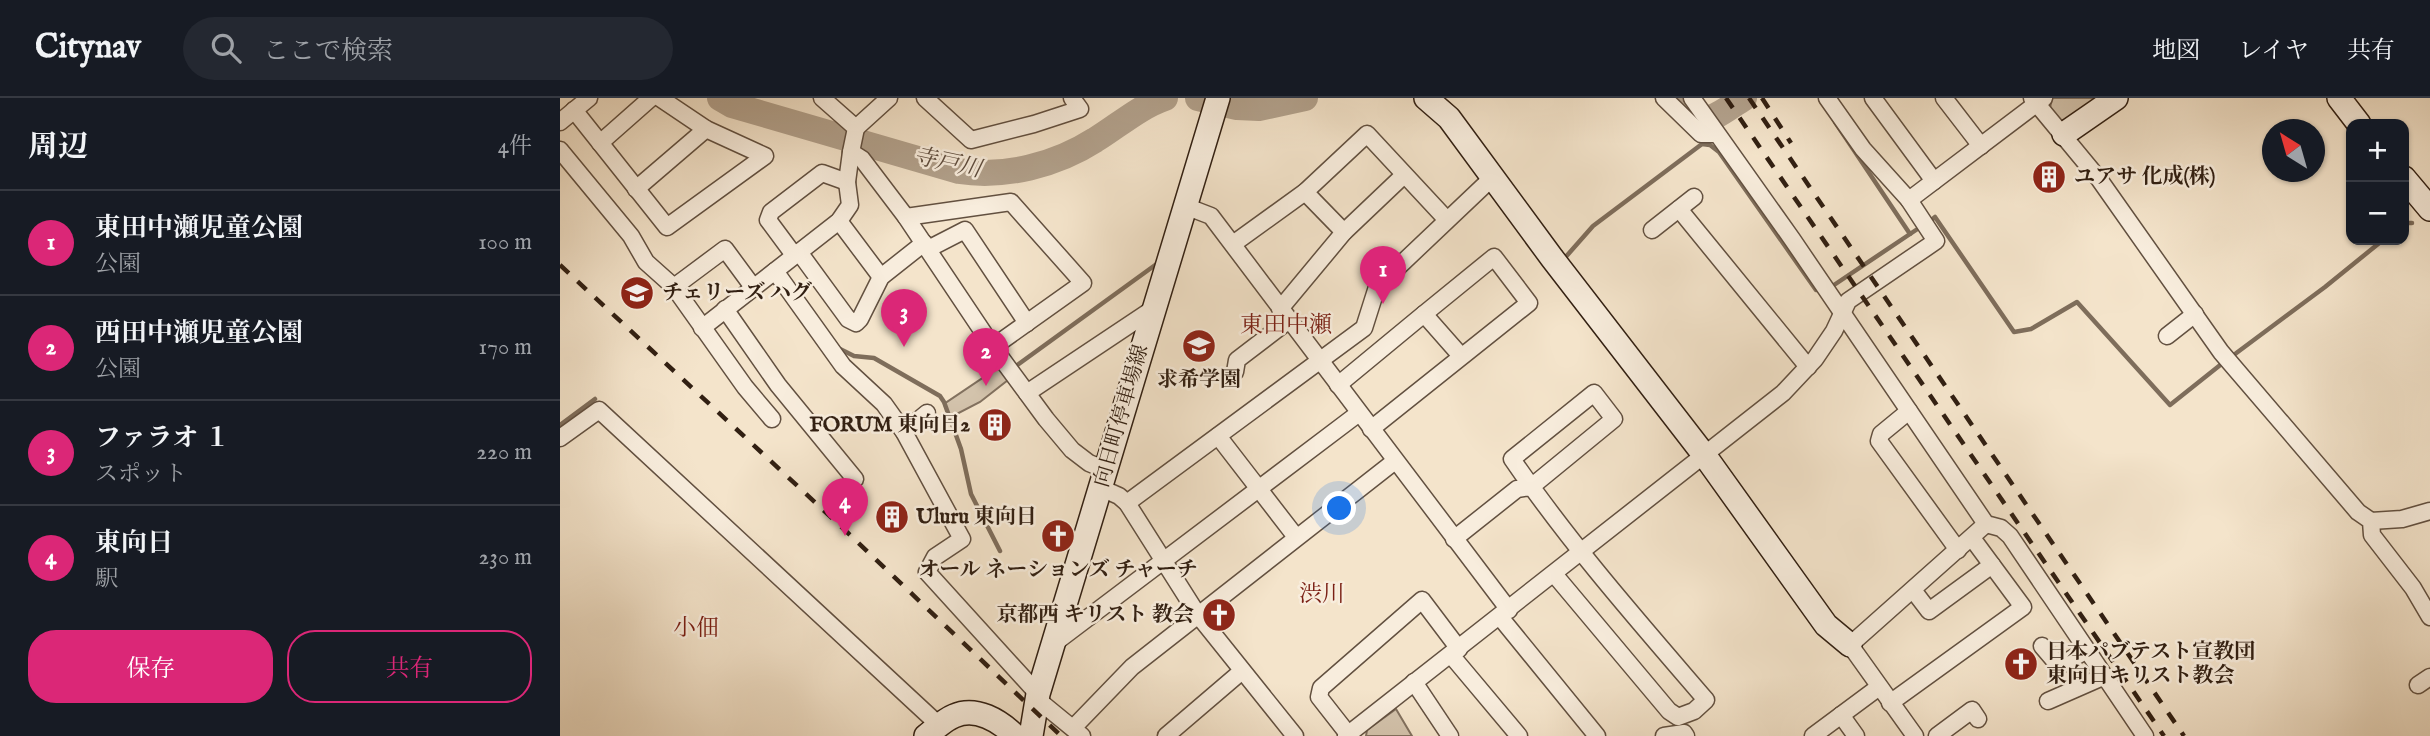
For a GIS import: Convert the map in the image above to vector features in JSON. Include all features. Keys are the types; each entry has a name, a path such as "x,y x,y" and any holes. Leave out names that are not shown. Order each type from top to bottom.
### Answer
{"street":[{"path":"560,122 589,98"},
{"path":"600,143 651,98"},
{"path":"574,110 667,227 765,156 706,129 660,98"},
{"path":"822,98 854,139 862,159 906,217 1027,393 1072,450 1089,463 1127,503 1198,615 1295,736"},
{"path":"702,328 839,221 850,205 847,183 854,139 889,98"},
{"path":"935,101 971,140 1080,109 1072,98"},
{"path":"1426,98 1448,118 1705,456 1826,625 1850,645 1914,736"},
{"path":"1664,98 1701,134 1705,117"},
{"path":"1519,736 1455,652 1422,600 1321,688 1319,697 1352,734 1414,682 1455,652 1504,614 1783,393 1808,367 1843,315 1848,301 1936,241 1909,200 1863,149 1827,98"},
{"path":"1873,98 1934,181"},
{"path":"1944,98 1981,146"},
{"path":"2064,134 2116,98"},
{"path":"2339,98 2355,119"},
{"path":"1909,200 2038,100 2099,179 2226,358 2358,512 2371,522 2402,519 2430,510"},
{"name":"向日町停車場線","path":"1031,736 1052,645 1216,102"},
{"path":"1705,117 1986,524 2001,528 2010,536 2145,736"},
{"path":"636,189 706,129"},
{"path":"1233,244 1305,192 1367,134 1447,220"},
{"path":"560,150 631,236 646,262 674,287 772,419"},
{"path":"847,183 822,173 771,212 768,220 852,323 860,319 881,277 926,246 965,230 1027,323"},
{"path":"1235,372 1237,360 1284,315 1344,232 1404,175"},
{"path":"1127,503 1364,328 1377,287 1493,177"},
{"path":"2407,182 2430,209"},
{"path":"1305,192 1344,232"},
{"path":"1652,230 1694,197"},
{"path":"906,217 1011,202 1083,283 993,347"},
{"path":"1185,206 1211,216 1233,244 1454,539 1504,614 1597,736"},
{"path":"1679,209 1808,367"},
{"path":"839,221 881,277"},
{"path":"674,287 725,249 753,287"},
{"path":"1338,385 1494,257 1530,303 1371,429"},
{"path":"775,271 843,366 884,404 904,432 962,539 935,557 927,572 1038,697 1077,732 1132,667 1395,461"},
{"path":"725,309 778,384 855,479"},
{"path":"1027,393 1153,309"},
{"path":"1424,314 1461,356"},
{"path":"2167,336 2195,314"},
{"path":"1454,539 1517,489 1531,487 1614,419 1594,393 1512,460 1531,487 1580,553 1706,700 1694,711 1678,717 1669,711 1554,574"},
{"path":"560,439 599,410 933,731 952,716 968,713 994,719 1015,736"},
{"path":"1909,411 1881,434 1879,441 1958,550"},
{"path":"904,432 928,413"},
{"path":"1052,645 1359,413"},
{"path":"1218,436 1296,537"},
{"path":"2371,522 2372,535 2413,588 2430,617"},
{"path":"1850,645 1986,524"},
{"path":"1890,703 2023,607 1972,538"},
{"path":"1913,590 1929,611 1992,565"},
{"path":"2042,646 2059,666 2087,650"},
{"path":"1166,736 1242,671"},
{"path":"2048,701 2105,676"},
{"path":"1414,682 1450,736"},
{"path":"1813,736 1879,687"},
{"path":"1937,736 1972,710 1978,719"},
{"path":"1841,715 1856,736"},
{"path":"1664,736 1684,733 1686,736"}],"shaded area":[{"path":"2052,98 2104,98 2070,122 2060,120 2050,108"},
{"path":"999,367 1008,380 980,402 949,418 944,404"},
{"path":"1396,709 1412,736 1366,736 1367,730"}],"waterway":[{"name":"寺戸川","path":"720,98 732,105 959,171 976,173 1012,171 1047,163 1080,149 1146,106 1165,98"},
{"path":"1138,98 1150,104"},
{"name":"寺戸川","path":"1198,98 1237,107 1259,108 1305,98"},
{"name":"寺戸川","path":"1673,98 1693,115 1701,118 1715,116 1744,98"},
{"path":"1835,122 1910,234 1922,226"},
{"path":"1563,260 1593,226 1702,144 1710,145 1719,152 1816,290 1822,289"},
{"path":"1929,222 1935,217 2014,332 2031,329 2077,302 2170,405 2224,362"},
{"path":"1831,287 1910,234"},
{"path":"2231,357 2377,245"},
{"path":"1016,366 1158,263"},
{"path":"840,349 854,356 874,358 940,396 961,449 971,494 1000,551"},
{"path":"560,425 595,399"}],"railway":[{"path":"1726,98 2164,736"},
{"path":"1749,98 2184,736"},
{"path":"1762,98 1791,143"},
{"path":"560,265 1061,736"}],"place":[{"name":"ユアサ 化成(株)","path":"2049,177"},
{"name":"チェリーズ ハグ","path":"637,293"},
{"name":"東田中瀬児童公園","path":"1383,304"},
{"name":"求希学園","path":"1199,346"},
{"name":"ファラオ １","path":"904,347"},
{"name":"西田中瀬児童公園","path":"986,386"},
{"name":"FORUM 東向日2","path":"995,425"},
{"name":"Uluru 東向日","path":"892,517"},
{"name":"東向日","path":"845,536"},
{"name":"オール ネーションズ チャーチ","path":"1058,536"},
{"name":"京都西 キリスト 教会","path":"1219,615"},
{"name":"日本パブテスト宣教団 東向日キリスト教会","path":"2021,664"}],"district":[{"name":"東田中瀬","path":"1286,325"},
{"name":"渋川","path":"1322,594"},
{"name":"小佃","path":"696,628"}]}
